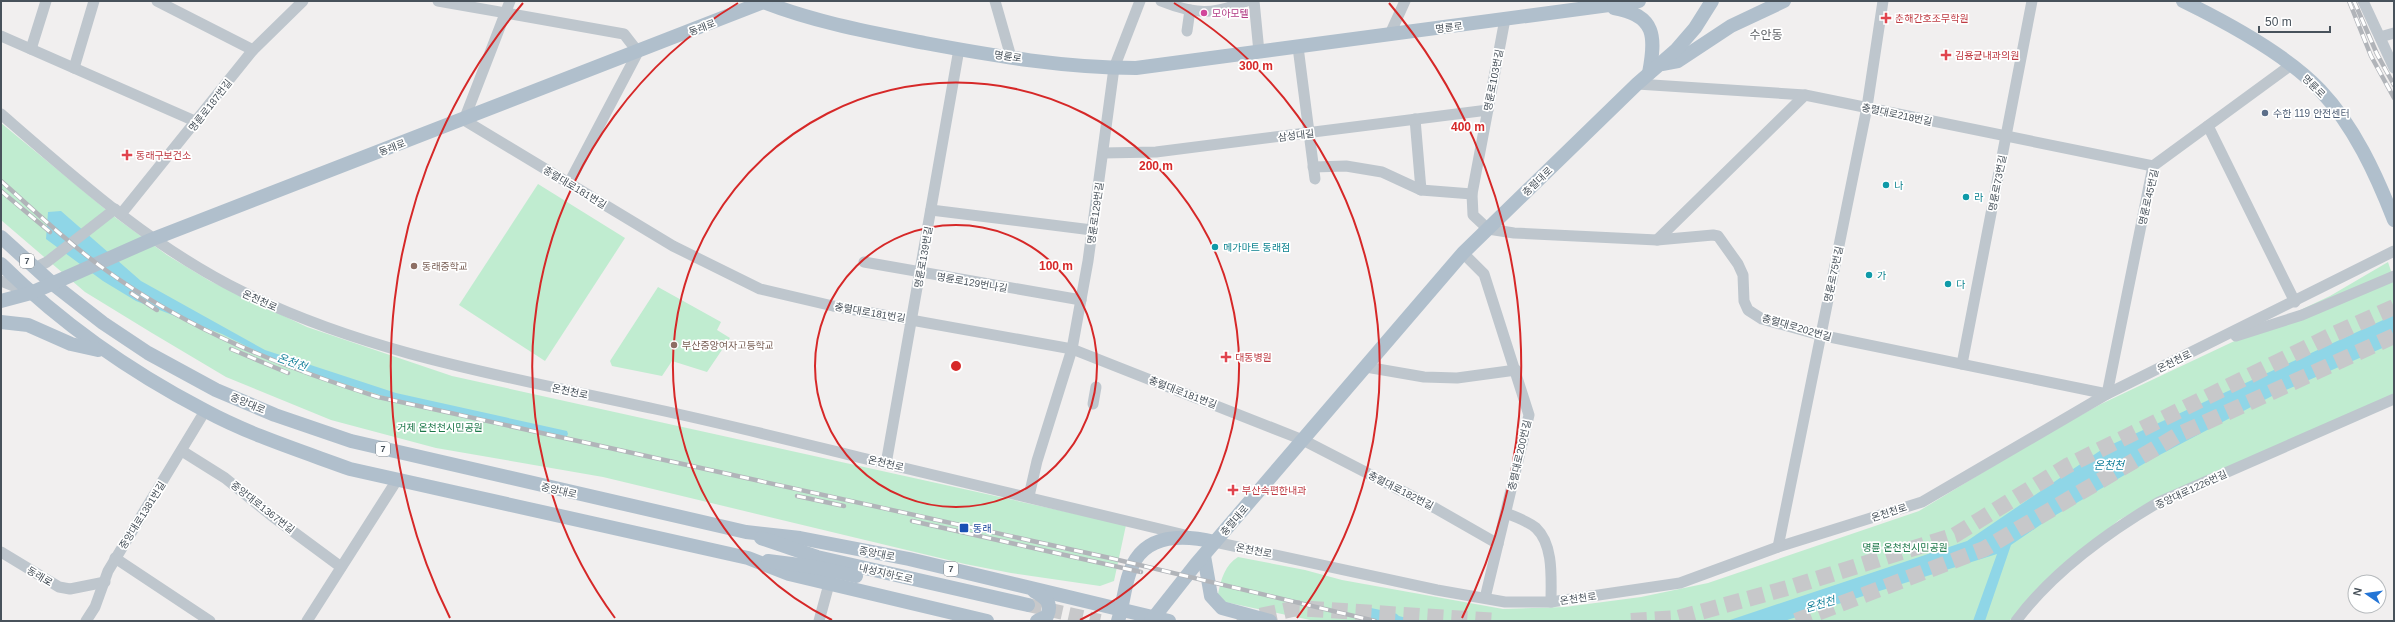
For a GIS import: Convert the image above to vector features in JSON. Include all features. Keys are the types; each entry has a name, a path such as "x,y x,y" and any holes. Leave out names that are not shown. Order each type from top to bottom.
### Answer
{"main road":[{"name":"명륜로","path":"765,1 835,26 959,49 1011,57 1114,68 1136,68 1505,19 1564,6 1639,1"},
{"name":"동래로","path":"53,284 74,276 150,240 464,120 765,1"},
{"name":"충렬대로","path":"1152,619 1208,550 1463,253 1637,84 1676,50 1695,28 1712,1"},
{"path":"1606,4 1632,12 1647,22 1654,45 1654,69 1678,61 1731,26 1784,1"},
{"name":"명륜로","path":"2183,1 2229,24 2291,65 2321,91 2345,123 2366,157 2394,220"},
{"name":"중앙대로","path":"1,237 53,284 103,323 148,353 216,390 274,414 350,441 746,532 800,538 909,560 1028,588 1120,615 1169,621"},
{"name":"7","path":"1,264 30,293"},
{"path":"1,301 30,293 53,284"},
{"path":"30,293 103,351 205,411 308,454 350,469 748,558 790,574 960,618 987,621"},
{"path":"1,322 28,325 71,344 103,351"},
{"name":"내성지하도로","path":"746,532 816,562 1030,613"},
{"path":"1120,615 1136,559 1153,543 1169,539 1197,538 1208,550 1211,596 1222,608 1270,621"},
{"name":"내성지하도로","path":"748,558 816,562"},
{"path":"1028,588 1047,599 1049,605 1047,616 1030,613"}],"street":[{"path":"31,49 46,1"},
{"path":"74,68 94,1"},
{"path":"157,1 252,50"},
{"name":"명륜로187번길","path":"35,268 53,257 106,216 118,212 197,122 252,50 303,1"},
{"path":"438,1 624,34 638,52 569,183"},
{"path":"464,120 510,1"},
{"path":"995,1 1011,57"},
{"name":"명륜로129번길","path":"1029,496 1037,461 1072,349 1092,230 1114,68 1140,1"},
{"path":"1161,1 1190,10 1214,12 1247,1"},
{"path":"1254,1 1259,52"},
{"path":"1390,34 1405,1"},
{"name":"명륜로75번길","path":"1778,547 1867,107 1883,1"},
{"name":"명륜로73번길","path":"1962,364 2032,1"},
{"path":"2363,1 2394,68"},
{"path":"1187,31 1190,10"},
{"name":"명륜로103번길","path":"1488,229 1473,215 1472,194 1505,19"},
{"path":"2380,38 2394,33"},
{"path":"1,36 197,122"},
{"path":"1298,47 1315,179"},
{"name":"명륜로139번길","path":"886,464 959,49"},
{"name":"명륜로45번길","path":"2107,394 2153,166 2291,65"},
{"name":"충렬대로218번길","path":"1637,84 1805,95 2153,166"},
{"path":"1657,240 1805,95"},
{"name":"삼성대길","path":"1103,152 1156,152 1488,110"},
{"name":"온천천로","path":"1,114 150,240 246,294 366,342 457,367 657,409 886,464 1029,496 1197,538"},
{"path":"1415,119 1421,190"},
{"name":"충렬대로181번길","path":"464,120 673,246 760,289 796,299 1072,349 1303,440"},
{"path":"2208,126 2295,302"},
{"path":"1313,167 1346,166 1382,172 1421,190 1472,194"},
{"path":"931,210 1092,230"},
{"name":"충렬대로202번길","path":"1488,229 1514,234 1657,240 1713,235 1718,236 1738,264 1743,275 1744,301 1748,310 1762,319 1820,335 2107,394"},
{"name":"온천천로","path":"1208,550 1505,602 1552,602 1680,583 1778,547 1922,502 2107,394 2295,302 2394,251"},
{"name":"충렬대로200번길","path":"1463,253 1484,274 1516,370 1529,415 1485,598"},
{"name":"명륜로129번나길","path":"864,262 1081,300"},
{"name":"온천천로","path":"2198,349 2302,315 2394,276"},
{"path":"1,281 30,293"},
{"path":"1366,366 1424,377 1457,378 1516,370"},
{"path":"1093,404 1096,387"},
{"name":"중앙대로1226번길","path":"2016,621 2036,597 2124,523 2159,502 2394,399"},
{"name":"중앙대로1381번길","path":"86,621 115,558 182,451 205,411"},
{"name":"충렬대로182번길","path":"1303,440 1435,508 1498,544"},
{"name":"중앙대로1367번길","path":"182,451 225,478 272,516 341,567"},
{"path":"307,621 397,480"},
{"name":"온천천로","path":"1506,513 1535,527 1543,537 1551,564 1552,602"},
{"name":"동래로","path":"1,552 59,587 70,589 105,582"},
{"path":"115,558 210,621"},
{"path":"819,621 829,584"}],"green space":[{"name":"거제 온천천시민공원","path":"1,123 116,218 167,255 210,281 307,327 452,376 1126,525 1114,581 1100,586 1011,573 965,564 603,477 436,448 331,420 226,377 85,292 1,220"},
{"path":"538,184 625,238 545,361 459,305"},
{"name":"명륜 온천천시민공원","path":"2388,262 2394,280 2394,394 2171,492 2119,520 2058,571 2009,621 1315,621 1225,602 1218,594 1224,573 1230,564 1238,557 1305,570 1342,580 1503,609 1565,607 1641,597 1708,583 1919,511 2041,437 2101,404 2330,296"},
{"path":"658,287 721,322 717,330 730,338 707,372 672,361 662,376 612,366 610,361"}],"water":[{"name":"온천천","path":"61,211 141,281 265,350 396,393 567,431 568,434 566,438 396,400 306,372 264,355 222,334 136,301 103,281 46,239 48,212"},
{"name":"온천천","path":"2394,315 2394,343 2272,396 2152,459 2049,519 2011,545 1985,621 1973,621 1997,554 1784,621 1727,621 1967,541 2104,448"},
{"path":"1373,610 1420,621 1370,621"}],"waterway":[{"name":"온천천","path":"1368,616 1392,621"}],"tunnel":[{"path":"1631,621 1678,618 1791,587 1955,535 2067,466 2332,335 2394,307"},
{"path":"1796,621 1984,549 2178,435 2394,336"},
{"path":"1028,605 1100,621"},
{"path":"1237,621 1297,608 1498,621"}],"railway":[{"path":"2349,1 2371,56 2394,98"},
{"path":"2354,1 2377,54 2394,85"},
{"path":"1,181 53,228 93,261 138,292 170,311 203,329 272,360 378,397 1110,558 1375,621"},
{"path":"1,191 50,232"},
{"path":"131,293 157,310"},
{"path":"231,349 288,373"},
{"path":"797,496 844,506"},
{"path":"912,521 1141,572"}],"place":[{"name":"모아모텔","path":"1204,13"},
{"name":"춘해간호조무학원","path":"1886,18"},
{"name":"김용균내과의원","path":"1946,55"},
{"name":"수한 119 안전센터","path":"2265,113"},
{"name":"동래구보건소","path":"127,155"},
{"name":"나","path":"1886,185"},
{"name":"라","path":"1966,197"},
{"name":"메가마트 동래점","path":"1215,247"},
{"name":"동래중학교","path":"414,266"},
{"name":"가","path":"1869,275"},
{"name":"다","path":"1948,284"},
{"name":"부산중앙여자고등학교","path":"674,345"},
{"name":"대동병원","path":"1226,357"},
{"name":"부산속편한내과","path":"1233,490"},
{"name":"동래","path":"964,528"}],"district":[{"name":"수안동","path":"1766,35"}]}
